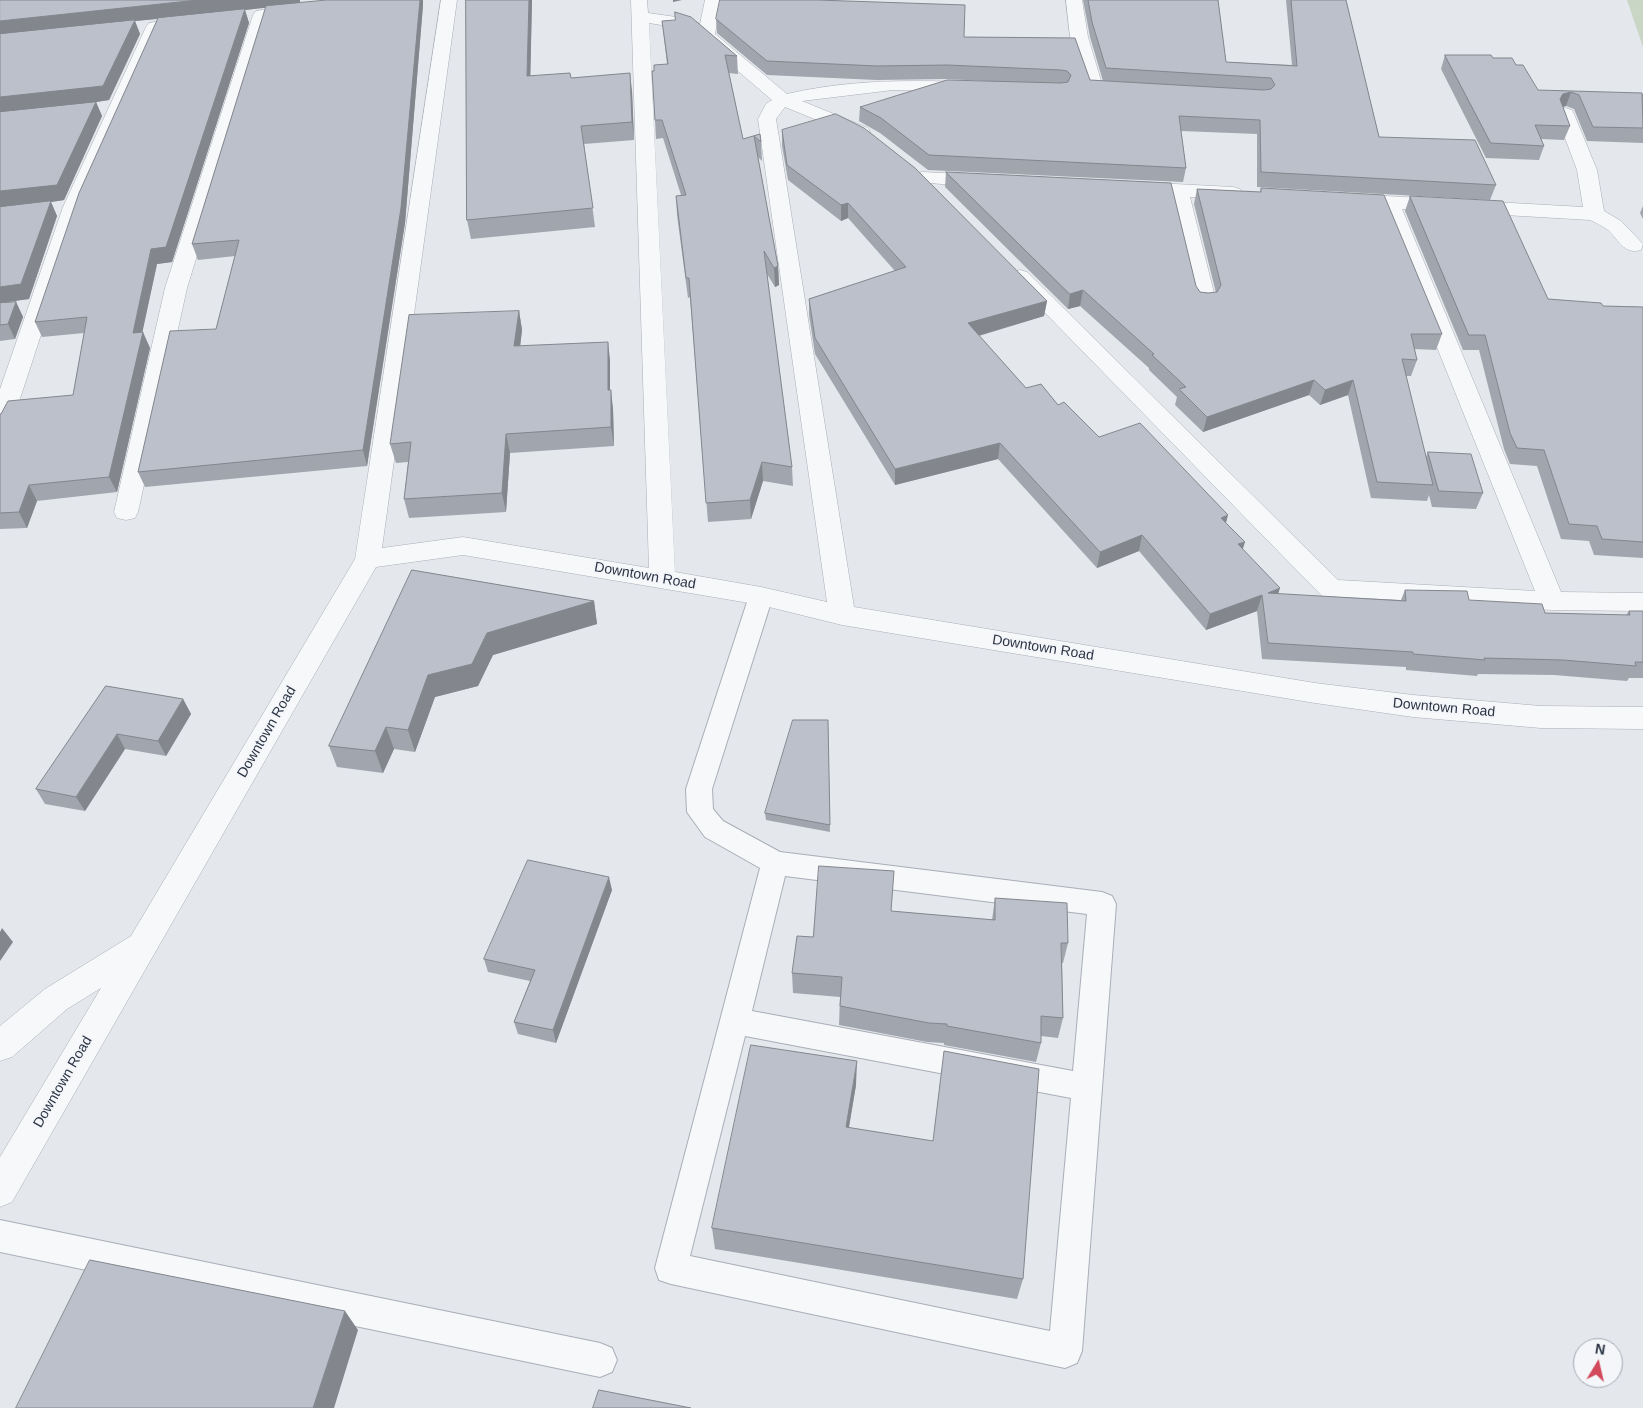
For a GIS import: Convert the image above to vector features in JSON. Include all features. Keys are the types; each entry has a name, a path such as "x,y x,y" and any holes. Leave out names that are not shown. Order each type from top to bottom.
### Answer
{"street":[{"path":"368,560 449,0"},
{"path":"706,35 712,0"},
{"path":"1074,0 1079,37 1094,89 1143,92"},
{"path":"662,578 640,9 699,29 783,100 848,125 879,144"},
{"path":"126,512 176,288 263,15"},
{"path":"0,423 29,308 64,208 107,108 155,26"},
{"path":"842,615 767,119 773,108 783,100 813,93 893,85 983,88"},
{"path":"1565,114 1587,170 1594,214"},
{"path":"943,199 915,172 1001,182"},
{"path":"1119,187 1255,194"},
{"path":"1179,190 1205,301"},
{"path":"1331,199 1594,214 1614,225 1634,246"},
{"path":"1389,202 1552,601"},
{"path":"1006,263 1331,589 1552,601 1643,602"},
{"name":"Downtown Road","path":"0,1190 368,560 463,546 761,596 842,615 1314,693 1413,706 1541,716 1643,718"},
{"path":"0,1046 56,999 143,945"}],"lane":[{"path":"761,596 700,789 700,812 714,829 775,863 1102,904 1065,1351 671,1268 775,863"},
{"path":"734,1021 1086,1087"},
{"path":"0,1236 600,1360"}],"green space":[{"path":"1627,0 1643,0 1643,47"}],"building":[{"path":"0,0 198,0 0,21"},
{"path":"327,0 420,0 401,208 363,450 138,472 170,331 216,329 239,240 192,244 266,6"},
{"path":"466,0 529,0 527,76 570,73 571,78 630,73 632,122 581,126 593,208 467,220"},
{"path":"720,0 817,0 965,5 964,37 1075,38 1090,80 1264,90 1271,89 1275,85 1271,78 1106,68 1092,22 1088,0 1218,0 1226,62 1297,66 1291,0 1346,0 1379,137 1475,140 1496,185 1261,172 1260,120 1179,116 1186,168 929,155 881,118 860,107 947,80 1061,83 1068,82 1071,75 1067,71 1061,70 947,65 877,66 767,61 716,19"},
{"path":"245,9 166,247 151,249 133,333 143,332 109,477 29,485 19,512 0,513 0,414 8,401 73,395 87,317 35,322 79,193 158,18"},
{"path":"675,12 691,17 737,56 725,55 743,139 760,134 761,142 754,136 778,266 774,268 764,251 792,467 762,462 750,500 706,503 689,278 686,278 676,196 686,195 662,120 655,120 652,71 654,71 654,65 668,64 662,21 675,20"},
{"path":"135,20 103,86 0,97 0,34"},
{"path":"1445,55 1491,55 1493,58 1512,58 1516,65 1523,65 1538,90 1642,93 1643,128 1593,127 1579,95 1571,92 1563,94 1560,99 1570,126 1535,125 1544,146 1491,143"},
{"path":"96,102 57,185 0,191 0,112"},
{"path":"836,114 864,128 915,168 1047,301 968,323 1026,388 1041,384 1058,405 1064,402 1099,437 1140,423 1228,515 1221,518 1245,542 1238,544 1280,588 1268,593 1406,601 1405,590 1467,591 1469,600 1542,604 1545,613 1630,615 1629,611 1643,611 1643,662 1635,662 1636,666 1563,660 1484,658 1485,660 1413,654 1413,652 1268,643 1262,595 1210,614 1142,535 1100,552 1000,443 895,469 815,338 809,299 906,267 848,203 841,205 787,165 782,130"},
{"path":"946,172 1171,183 1196,286 1200,292 1208,293 1217,292 1221,285 1197,189 1261,192 1261,188 1384,195 1442,334 1411,334 1417,360 1402,359 1433,485 1377,482 1353,380 1325,390 1314,380 1207,417 1179,389 1186,387 1152,355 1154,354 1083,290 1070,294"},
{"path":"1410,196 1503,201 1548,299 1601,303 1603,306 1643,307 1643,542 1602,539 1597,526 1569,524 1544,450 1517,448 1510,433 1485,335 1469,335"},
{"path":"51,201 21,284 0,287 0,207"},
{"path":"16,302 8,324 0,325 0,303"},
{"path":"519,311 514,346 608,342 608,390 611,390 611,427 506,434 502,493 404,499 411,442 390,444 409,315"},
{"path":"1428,452 1471,454 1483,493 1439,491"},
{"path":"412,570 594,601 487,633 472,664 428,675 408,730 386,727 375,751 329,746"},
{"path":"106,686 183,699 158,741 117,734 76,797 36,789"},
{"path":"793,720 828,720 830,825 765,813"},
{"path":"528,860 609,877 553,1030 514,1022 535,970 484,959"},
{"path":"819,866 894,871 891,911 995,920 995,898 1067,903 1068,943 1061,943 1063,1018 1041,1016 1041,1043 947,1026 947,1024 929,1023 840,1006 842,977 792,973 797,936 813,937"},
{"path":"751,1045 857,1061 846,1127 933,1141 944,1051 1039,1069 1023,1279 712,1228"},
{"path":"90,1260 345,1311 313,1408 16,1408"},
{"path":"599,1390 691,1408 593,1408"}]}
